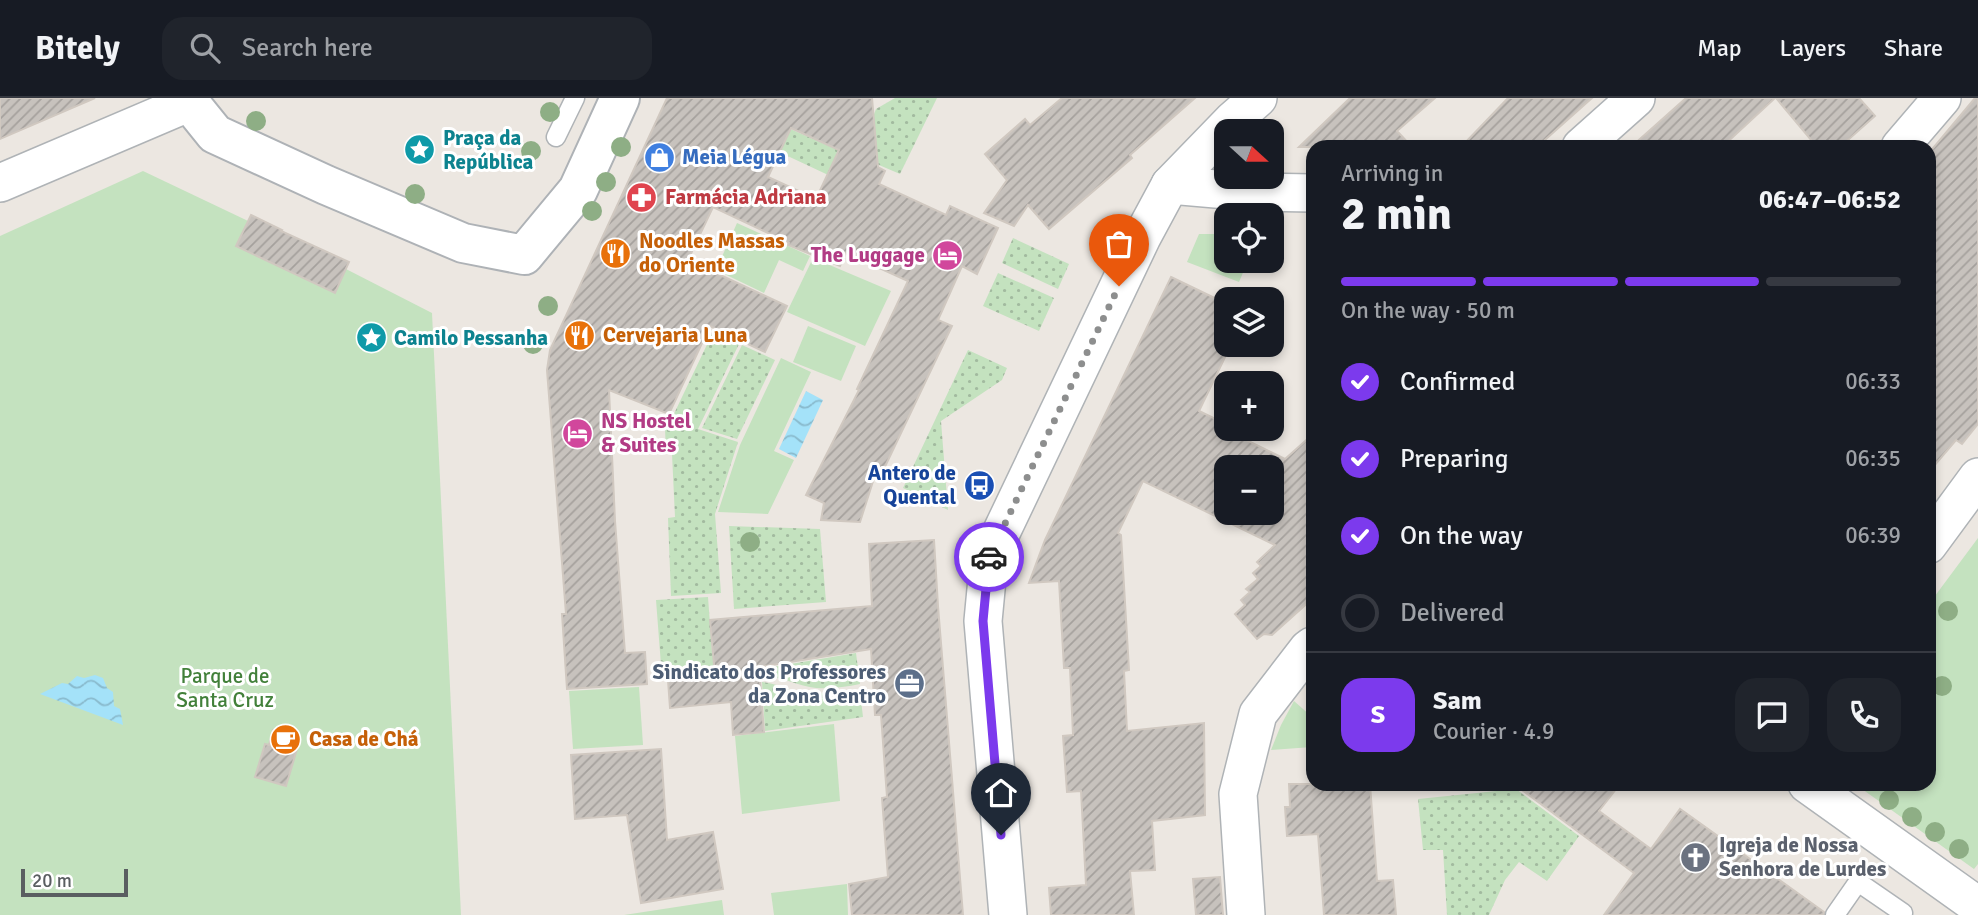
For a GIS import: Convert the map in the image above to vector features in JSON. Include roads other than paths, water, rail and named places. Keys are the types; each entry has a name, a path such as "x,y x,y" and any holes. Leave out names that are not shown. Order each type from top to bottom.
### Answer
{"main road":[{"path":"187,100 215,134 463,243 524,255 578,190 620,98"}],"street":[{"path":"1007,915 983,621 989,558 1142,237 1170,184 1258,98"},
{"path":"1589,140 1636,98"},
{"path":"1906,140 1942,98"},
{"path":"0,183 187,100"},
{"path":"1170,184 1306,193"},
{"path":"1936,534 1978,477"},
{"path":"1246,915 1238,794 1258,714 1306,652"},
{"path":"1817,791 1978,906"}],"lane":[{"path":"556,137 575,98"},
{"path":"1835,915 1858,882 1903,913 1902,915"}],"water":[{"path":"806,391 823,400 796,458 779,449"},
{"path":"95,675 103,678 107,688 113,692 114,706 120,709 123,725 40,694 62,683 68,684 77,676 84,678"}],"place":[{"name":"Praça da República","path":"420,150"},
{"name":"Meia Légua","path":"659,157"},
{"name":"Farmácia Adriana","path":"642,197"},
{"name":"Noodles Massas do Oriente","path":"616,253"},
{"name":"The Luggage","path":"948,255"},
{"name":"Cervejaria Luna","path":"580,335"},
{"name":"Camilo Pessanha","path":"371,338"},
{"name":"NS Hostel & Suites","path":"578,433"},
{"name":"Antero de Quental","path":"979,485"},
{"name":"Sindicato dos Professores da Zona Centro","path":"909,684"},
{"name":"Casa de Chá","path":"286,739"},
{"name":"Igreja de Nossa Senhora de Lurdes","path":"1696,857"}],"park label":[{"name":"Parque de Santa Cruz","path":"225,688"}]}
